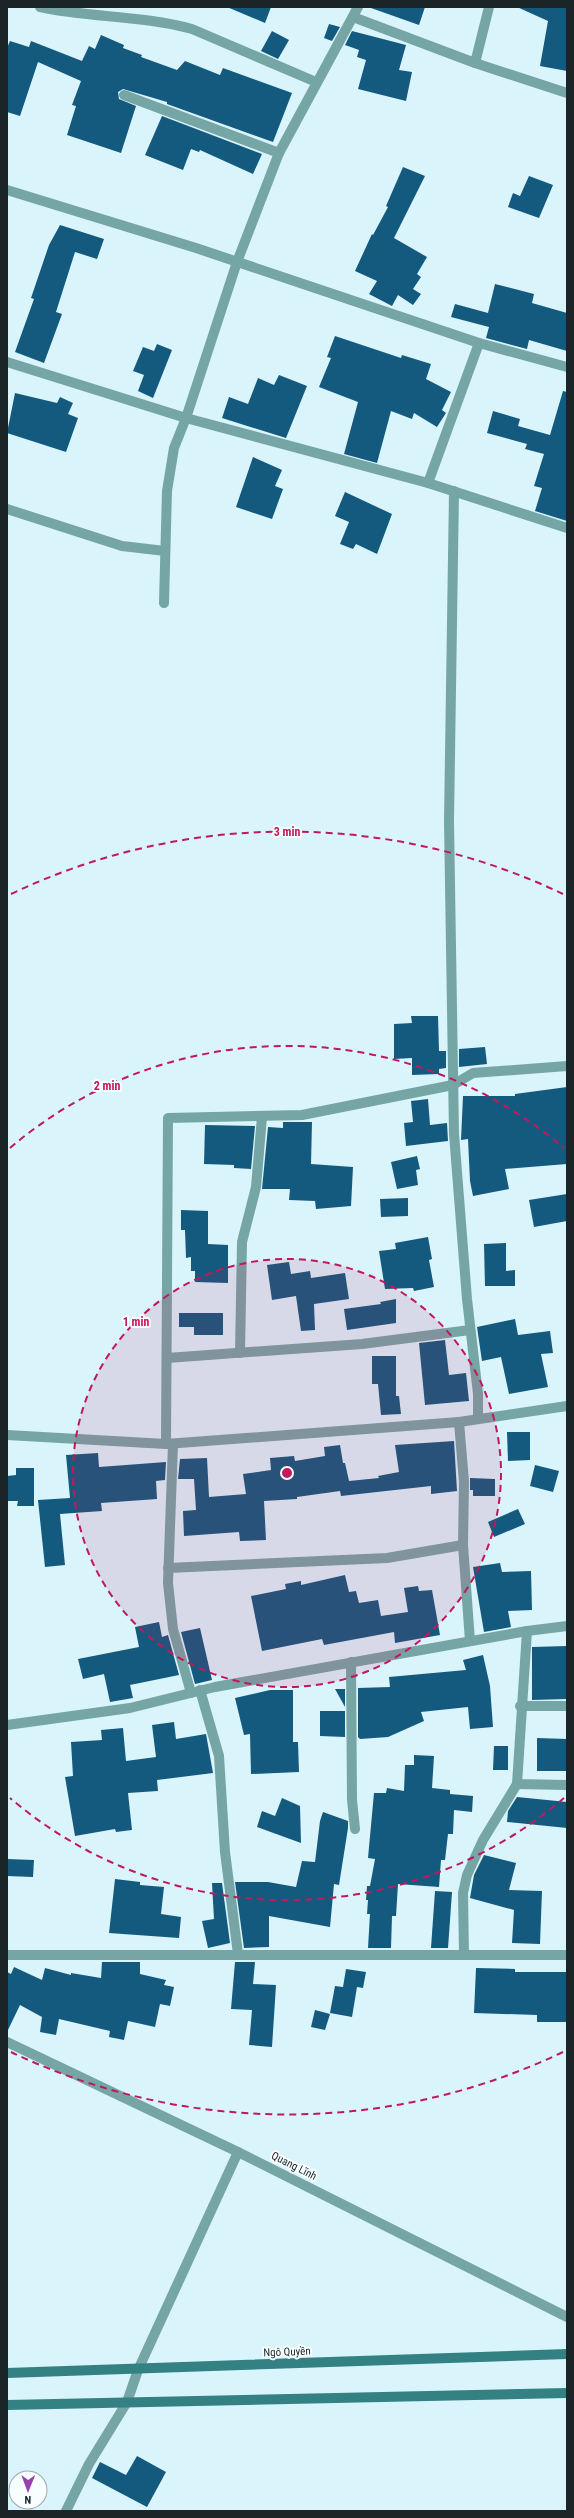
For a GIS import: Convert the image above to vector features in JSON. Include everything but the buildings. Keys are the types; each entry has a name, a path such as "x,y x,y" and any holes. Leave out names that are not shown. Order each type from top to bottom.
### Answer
{"main road":[{"name":"Ngô Quyền","path":"7,2373 138,2370 567,2354"},
{"path":"7,2405 567,2393"}],"street":[{"path":"40,7 92,16 171,23 192,29 316,82"},
{"path":"164,603 167,491 174,448 186,418 237,262 279,153 316,82 358,7"},
{"path":"475,63 489,7"},
{"path":"353,17 475,63 567,93"},
{"path":"124,95 279,153"},
{"path":"7,190 237,262 479,343 567,367"},
{"path":"428,483 479,343"},
{"path":"7,362 186,418 428,483 567,528"},
{"path":"454,491 449,821 454,1134 470,1330 478,1394 478,1419"},
{"path":"7,509 122,546 165,552"},
{"path":"238,1954 225,1852 219,1756 173,1629 168,1568 170,1444 167,1358 168,1118 262,1118 302,1115 453,1085 473,1073 567,1066"},
{"path":"240,1353 242,1242 256,1188 262,1118"},
{"path":"167,1358 362,1344 470,1330"},
{"path":"7,1435 170,1444 459,1422 567,1406"},
{"path":"459,1422 464,1482 464,1545 470,1641"},
{"path":"168,1568 387,1558 464,1545"},
{"path":"7,1725 130,1708 195,1692 351,1662 527,1630 567,1626"},
{"path":"464,1955 465,1922 463,1893 467,1875 483,1840 517,1784 520,1706 527,1630"},
{"path":"351,1662 353,1755 352,1800 355,1829"},
{"path":"520,1706 567,1706"},
{"path":"517,1784 567,1785"},
{"path":"7,1955 567,1955"},
{"name":"Quang Lĩnh","path":"7,2042 238,2152 567,2317"},
{"path":"66,2511 88,2464 127,2402 138,2370 238,2152"}]}
